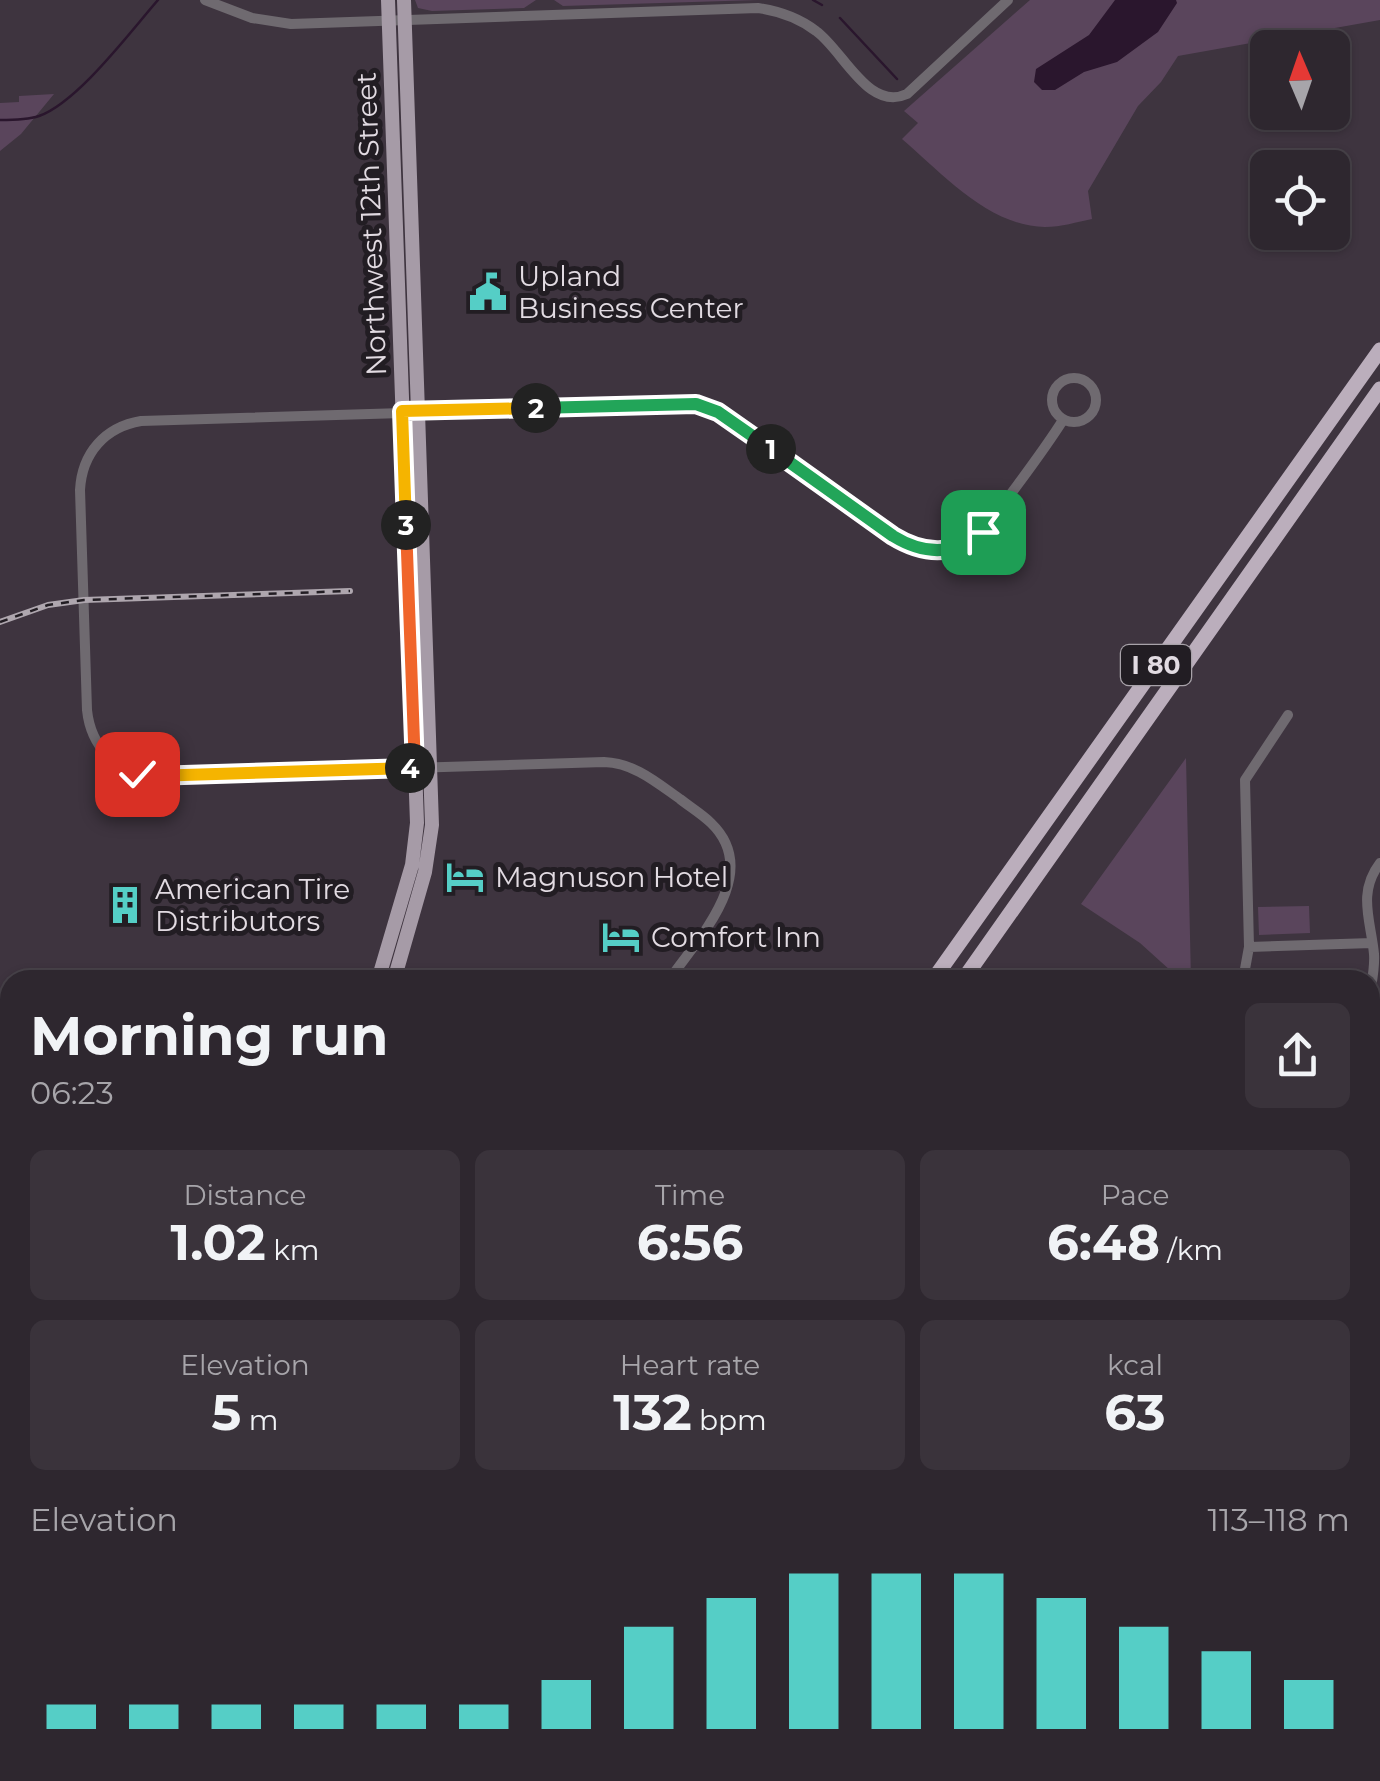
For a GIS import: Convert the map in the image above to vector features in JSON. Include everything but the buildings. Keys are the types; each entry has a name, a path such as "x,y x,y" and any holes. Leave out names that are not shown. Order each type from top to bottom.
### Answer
{"highway":[{"name":"I 80","path":"940,970 1380,350"},
{"name":"I 80","path":"970,970 1380,389"}],"main road":[{"name":"Northwest 12th Street","path":"388,0 397,20"},
{"name":"Northwest 12th Street","path":"397,970 430,850 423,768 397,20 404,0"},
{"name":"Northwest 12th Street","path":"381,970 416,848 423,768"}],"street":[{"path":"205,0 236,14 272,22 770,9 818,32 874,92 893,98 906,94 1008,0"},
{"path":"1069,379 1084,380 1094,391 1093,412 1076,423 1063,420 1051,401 1056,387 1069,379"},
{"path":"675,970 726,894 730,871 726,846 716,828 700,814 637,770 617,762 152,776 128,770 110,759 90,729 80,490 88,458 108,434 141,421 685,403 708,407 893,536 914,548 937,552 961,547 983,532 1063,420"},
{"path":"1245,970 1249,947 1244,789 1249,771 1288,715"},
{"path":"1373,970 1366,896 1379,864"},
{"path":"1249,947 1372,943"}],"shaded area":[{"path":"415,0 536,0 524,8 432,11 418,8"},
{"path":"554,0 758,0 563,6"},
{"path":"1030,0 1380,0 1380,20 1324,30 1250,30 1250,43 1178,56 1138,106 1088,191 1092,219 1045,227 1004,218 985,208 902,139 918,123 904,111"},
{"path":"1115,0 1177,3 1158,32 1117,62 1084,72 1055,90 1042,90 1034,82 1036,69 1089,35"},
{"path":"54,94 21,134 0,151 0,103 19,102 19,96"},
{"path":"1186,758 1191,970 1170,970 1140,943 1081,904"},
{"path":"1309,906 1310,933 1259,935 1258,907"}],"waterway":[{"path":"0,120 39,116 70,96 103,65 158,0"},
{"path":"813,0 822,5"},
{"path":"840,18 897,79"}],"railway":[{"path":"0,622 48,605 84,600 350,591"}],"place":[{"name":"Upland Business Center","path":"488,292"},
{"name":"Magnuson Hotel","path":"465,877"},
{"name":"American Tire Distributors","path":"125,905"},
{"name":"Comfort Inn","path":"621,937"}],"route":[{"path":"137,774 415,768 402,411 696,404 718,412 908,545 924,551 950,550 983,532"}]}
